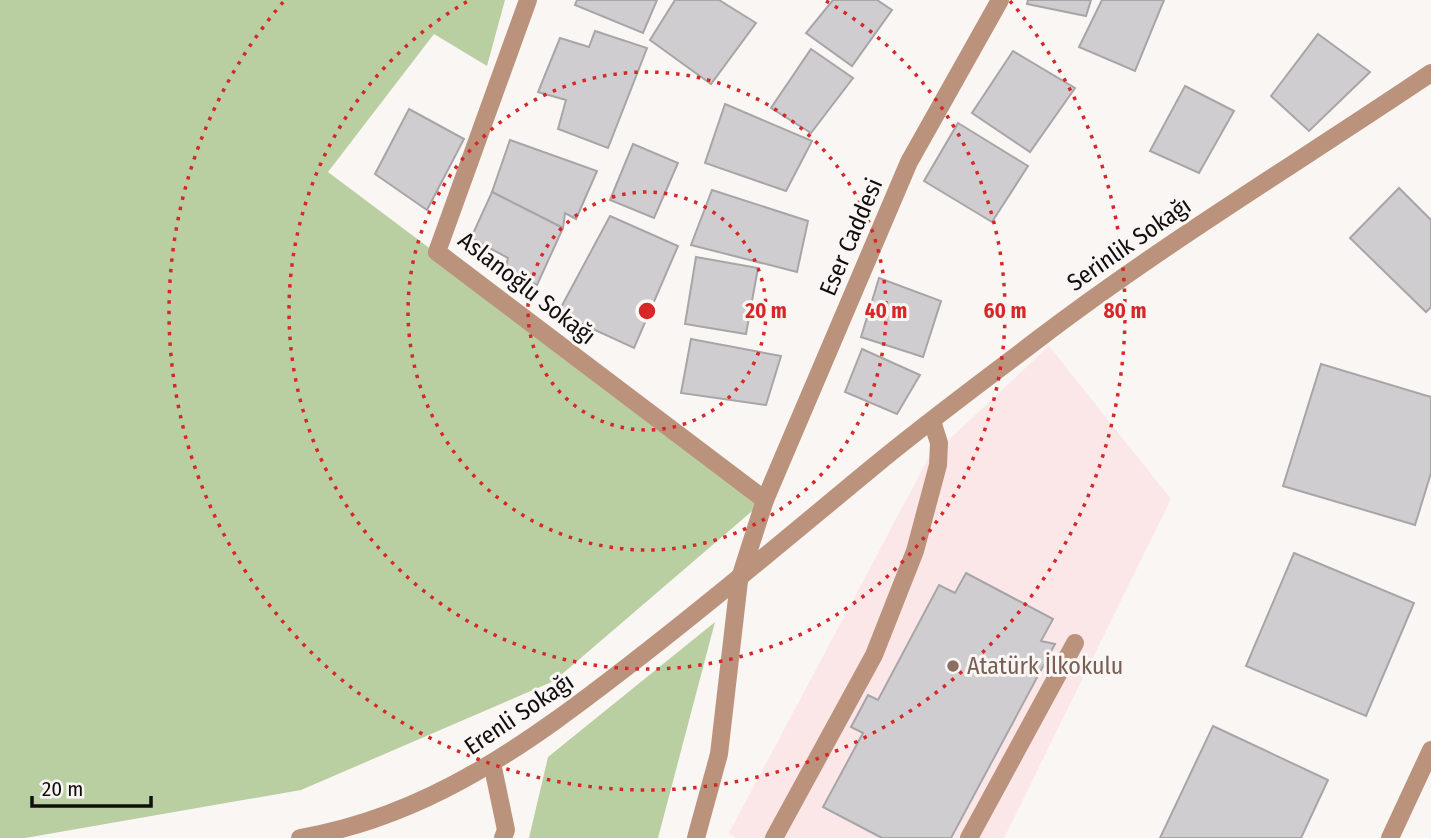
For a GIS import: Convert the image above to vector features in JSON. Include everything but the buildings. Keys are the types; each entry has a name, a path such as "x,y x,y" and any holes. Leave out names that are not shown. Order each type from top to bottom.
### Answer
{"street":[{"name":"Aslanoğlu Sokağı","path":"528,0 437,252 765,500"},
{"name":"Eser Caddesi","path":"696,838 719,754 739,581 765,500 909,162 1000,0"},
{"name":"Serinlik Sokağı","path":"739,581 875,465 1076,310 1187,232 1431,73"},
{"path":"774,838 874,655 915,551 938,465 939,443 932,421"},
{"name":"Erenli Sokağı","path":"300,838 399,810 456,785 492,764 537,737 739,581"},
{"path":"969,838 1075,643"},
{"path":"1390,838 1431,750"},
{"path":"492,764 506,830 503,838"}],"shaded area":[{"name":"Atatürk İlkokulu","path":"1049,346 1171,499 1004,838 736,838 729,833 928,459"}],"green space":[{"path":"0,0 505,0 487,66 434,34 328,172 765,500 554,681 301,790 25,838 0,838"},
{"path":"715,622 658,838 529,838 548,757"}],"place":[{"name":"Atatürk İlkokulu","path":"953,666"}]}
